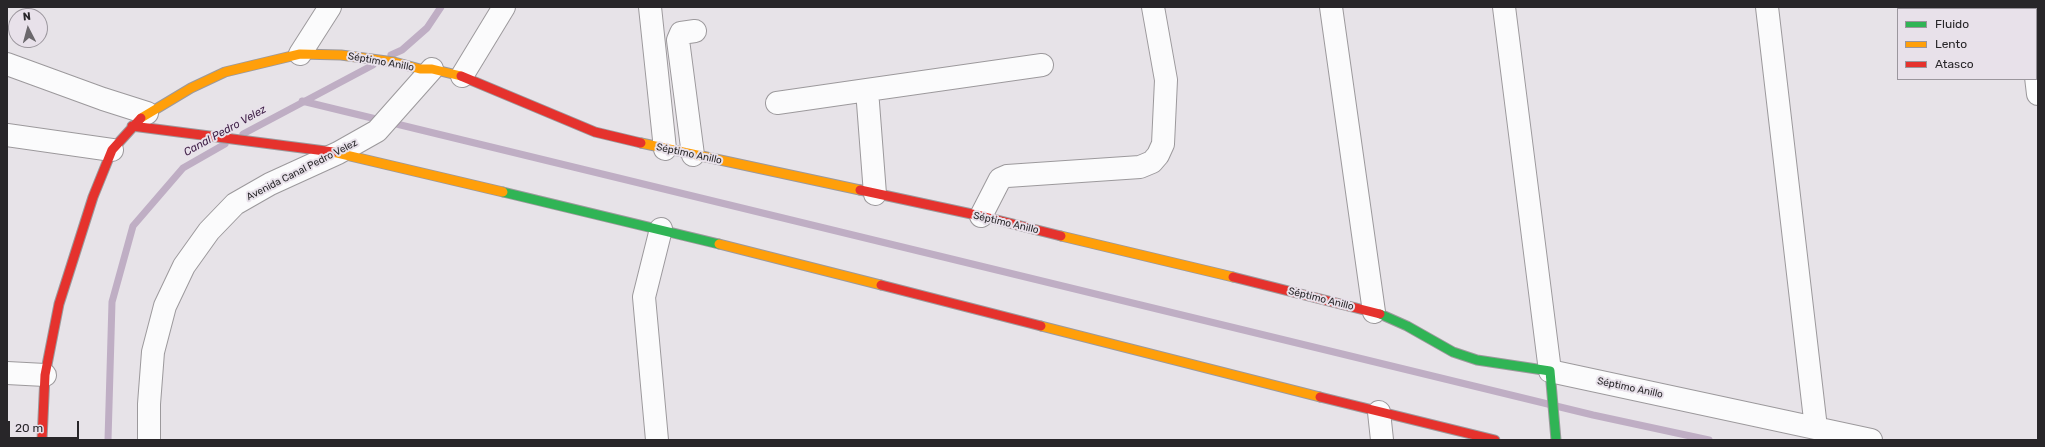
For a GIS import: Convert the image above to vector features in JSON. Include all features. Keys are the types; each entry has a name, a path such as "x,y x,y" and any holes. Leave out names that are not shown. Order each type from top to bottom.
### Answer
{"street":[{"path":"300,54 330,7"},
{"path":"462,76 504,7"},
{"path":"650,7 665,149"},
{"path":"981,216 1000,179 1007,176 1140,168 1155,159 1163,144 1166,80 1153,7"},
{"path":"1332,7 1374,312"},
{"path":"1504,7 1550,371 1556,440"},
{"path":"1767,7 1816,428"},
{"path":"693,155 678,40 682,33 695,31"},
{"name":"Séptimo Anillo","path":"140,119 191,88 225,72 300,54 341,55 394,62 462,76 595,132 665,149 981,216 1374,312 1407,326 1454,352 1477,360 1550,371 1871,440"},
{"path":"7,64 103,99 140,119 183,132 338,153 661,229 1378,412 1495,440"},
{"path":"777,103 1042,65"},
{"name":"Avenida Canal Pedro Velez","path":"149,440 149,404 153,352 165,306 184,266 209,230 235,204 270,184 338,153 377,131 404,102 426,69"},
{"path":"2036,80 2038,94"},
{"path":"867,90 874,194"},
{"path":"42,440 45,375 59,304 93,197 112,150 140,119"},
{"path":"7,135 112,150"},
{"path":"657,440 644,297 661,229"},
{"path":"7,373 45,375"},
{"path":"1378,412 1382,440"}],"waterway":[{"name":"Canal Pedro Velez","path":"391,55 402,50 427,28 441,7"},
{"name":"Canal Pedro Velez","path":"243,134 373,65"},
{"path":"302,101 1593,415 1709,440"},
{"name":"Canal Pedro Velez","path":"108,440 112,302 133,226 183,168 225,144"}],"traffic: fast":[{"path":"503,192 719,244"},
{"path":"1380,314 1407,326 1453,352 1477,360 1550,371 1556,440"}],"traffic: slow":[{"path":"141,118 191,88 225,72 300,54 341,55 394,62 420,69 432,69 461,76"},
{"path":"641,143 860,190"},
{"path":"333,152 503,192"},
{"path":"1061,236 1233,277"},
{"path":"719,244 881,285"},
{"path":"1041,326 1320,397"}],"traffic: jam":[{"path":"461,76 595,132 641,143"},
{"path":"42,440 45,375 59,304 93,197 112,150 141,118"},
{"path":"132,126 333,152"},
{"path":"860,190 981,216 1061,236"},
{"path":"1233,277 1380,314"},
{"path":"881,285 1041,326"},
{"path":"1320,397 1495,440"}]}
